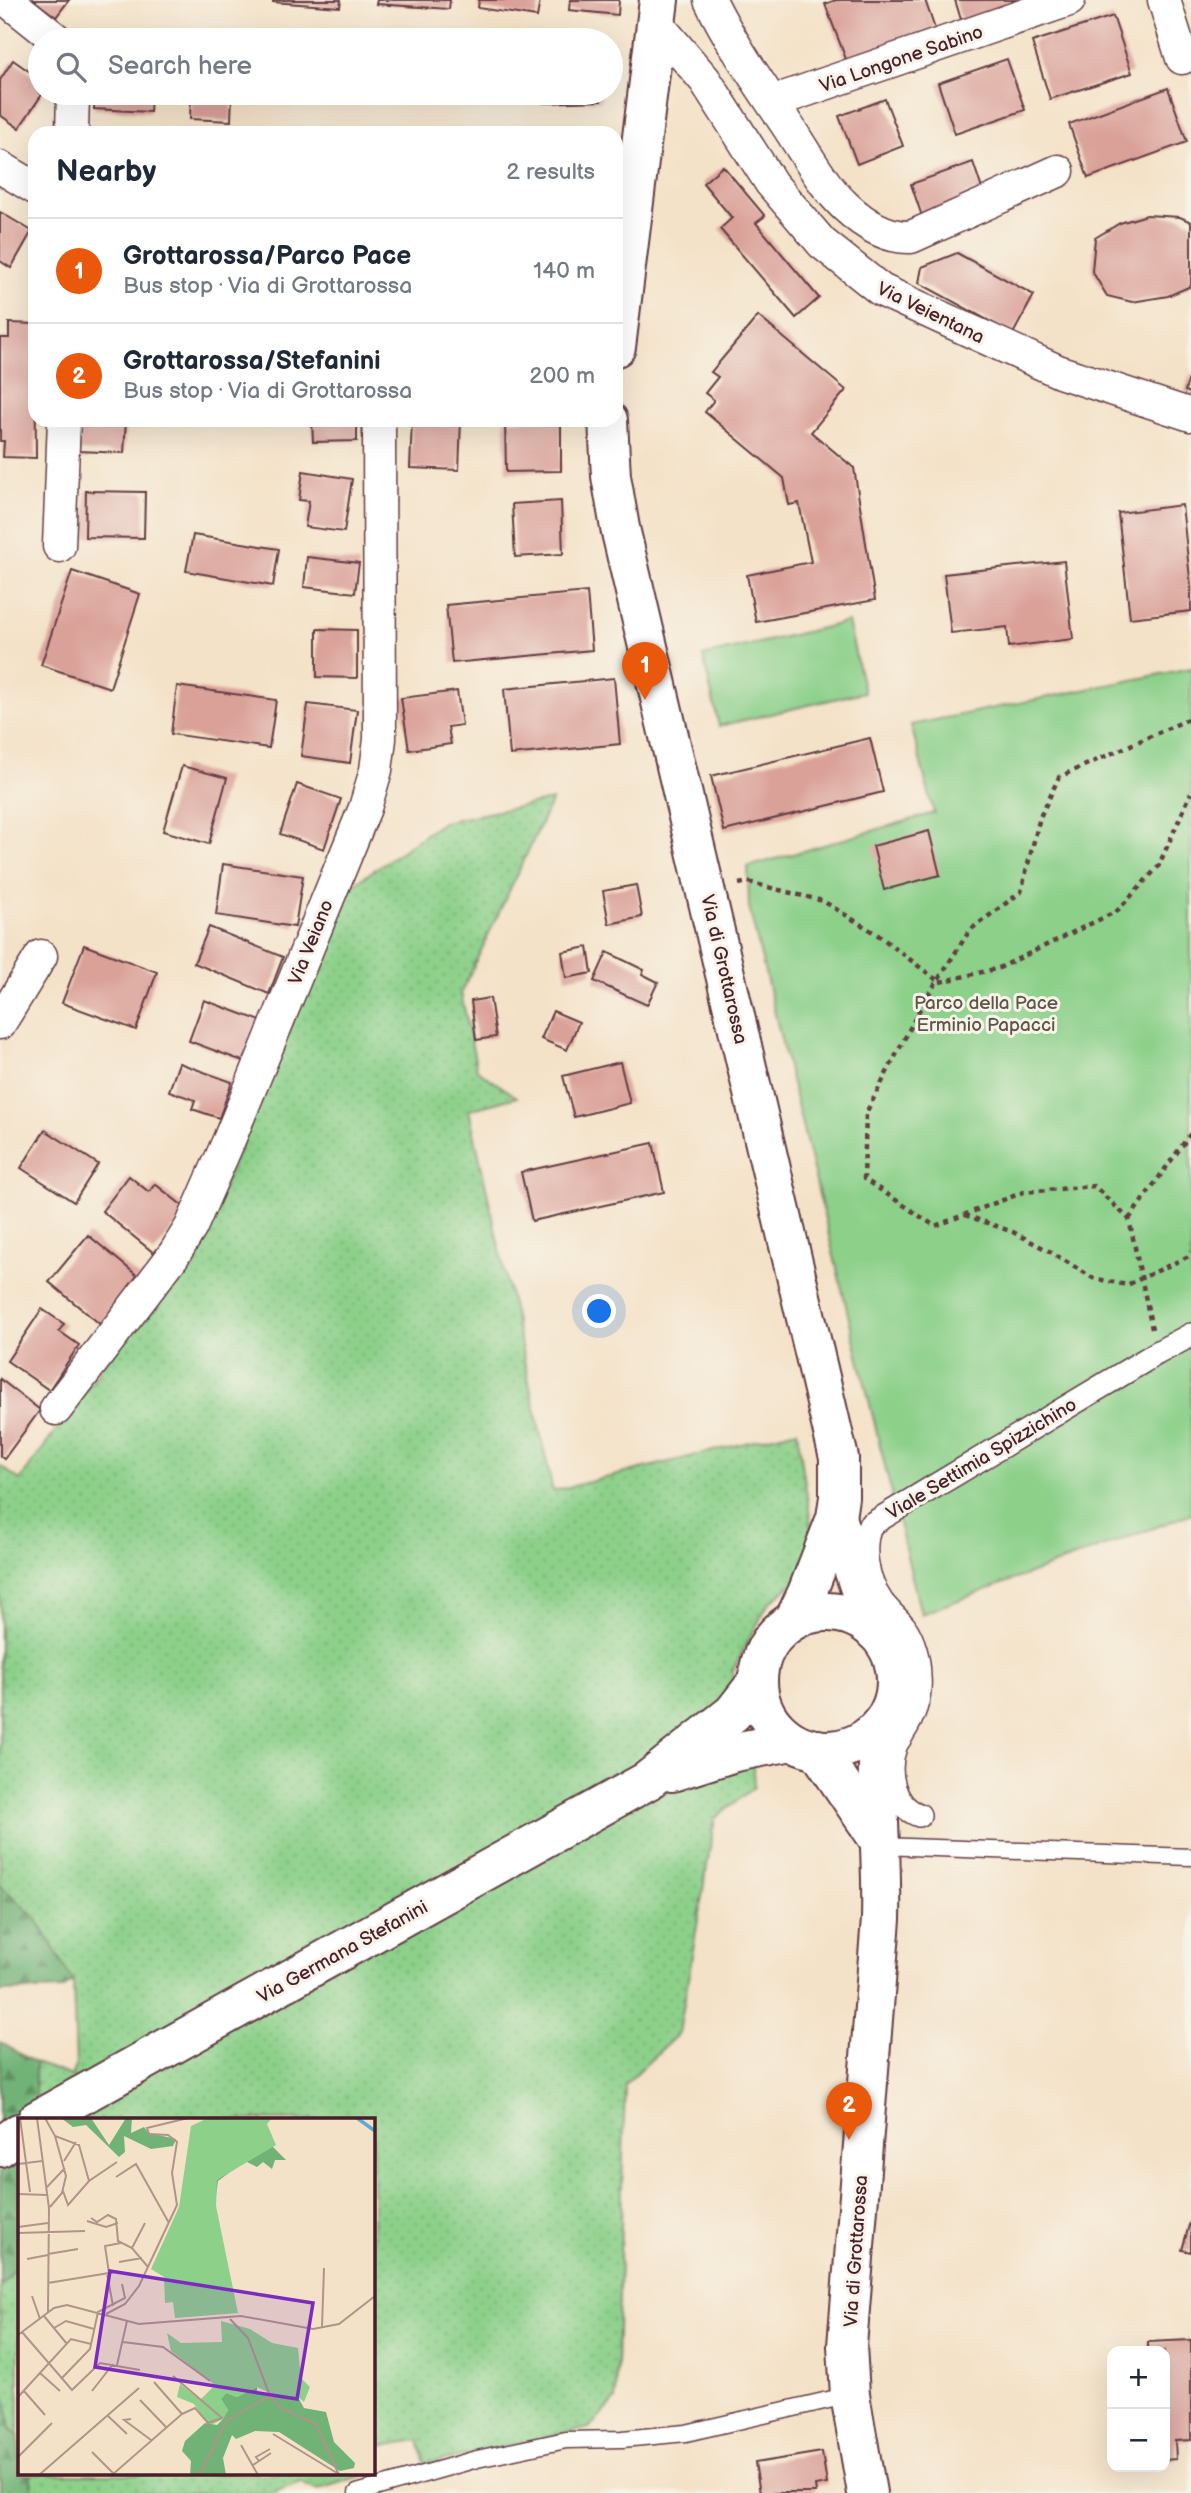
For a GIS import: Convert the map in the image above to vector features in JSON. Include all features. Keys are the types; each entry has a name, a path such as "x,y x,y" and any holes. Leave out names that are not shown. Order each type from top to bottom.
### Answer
{"street":[{"path":"7,0 42,28"},
{"path":"710,0 735,46 832,192 861,219 892,236 911,237 1058,171"},
{"name":"Via Longone Sabino","path":"772,102 1069,0"},
{"path":"1164,0 1182,58"},
{"path":"623,269 658,11"},
{"name":"Via Veientana","path":"658,11 771,183 822,243 881,290 1060,372 1191,415"},
{"path":"72,126 73,105"},
{"path":"0,167 28,184"},
{"path":"59,546 64,427"},
{"name":"Via Veiano","path":"56,1409 173,1256 191,1227 369,796 377,764 381,730 379,427"},
{"name":"Via di Grottarossa","path":"608,427 611,476 618,520 839,1458 836,1518 794,1620"},
{"path":"0,1023 41,956"},
{"name":"Viale Settimia Spizzichino","path":"919,1815 907,1810 898,1799 891,1764 895,1746 919,1697 915,1651 905,1628 881,1600 872,1582 865,1544 870,1525 1191,1335"},
{"name":"Via di Grottarossa","path":"836,1518 874,1631"},
{"path":"814,1613 835,1613 849,1616 874,1631 891,1657 895,1685 890,1708 880,1725 862,1740 840,1749 804,1745 781,1734 761,1704 758,1681 768,1644 783,1627 814,1613"},
{"name":"Via Germana Stefanini","path":"41,2118 647,1781 733,1713 758,1681"},
{"name":"Via di Grottarossa","path":"867,2493 850,2395 847,2346 878,1970 882,1881 877,1754 880,1725"},
{"path":"804,1745 880,1843"},
{"name":"Via Germana Stefanini","path":"647,1781 735,1752 804,1745"},
{"path":"0,2147 18,2134"}],"lane":[{"path":"880,1843 1191,1857"},
{"path":"357,2493 477,2459 566,2440 687,2434 850,2395"}],"path":[{"path":"1157,1353 1129,1219 1094,1186 1024,1192 935,1227 864,1179 866,1112 923,1003 970,929 1021,892 1040,817 1059,777 1191,718"},
{"path":"707,892 748,882 823,901 878,935 939,981 999,968 1117,911 1158,867 1191,793"},
{"path":"1129,1219 1191,1133"},
{"path":"965,1215 1013,1232 1093,1278 1127,1285 1187,1257 1191,1252"}],"green space":[{"path":"848,622 864,692 719,726 703,656"},
{"name":"Parco della Pace Erminio Papacci","path":"1191,668 1191,1514 921,1614 749,907 748,867 934,813 911,725"},
{"path":"552,800 461,993 477,1070 517,1097 469,1110 553,1491 797,1430 812,1530 802,1576 768,1604 732,1672 753,1766 754,1787 715,1818 679,2033 625,2084 616,2400 589,2428 425,2464 419,2440 374,2447 374,2118 35,2118 35,2063 72,2076 76,2066 73,1981 0,1889 0,1466 20,1480 211,1217 347,889 443,822"},
{"path":"0,1885 36,1918 73,1981 63,1989 0,1991"},
{"path":"0,2042 35,2063 35,2118 18,2118 18,2266 0,2286"},
{"path":"18,2266 18,2435 11,2428 0,2369 0,2286"},
{"path":"0,2369 11,2428 18,2435 18,2476 30,2476 33,2493 0,2493"},
{"path":"30,2476 362,2476 316,2490 300,2482 272,2493 33,2493"}],"building":[{"path":"33,0 69,0 56,17"},
{"path":"273,0 341,0 340,7"},
{"path":"377,0 450,0 449,9 376,4"},
{"path":"479,0 540,0 537,17 478,8"},
{"path":"570,0 619,0 618,15 569,10"},
{"path":"836,0 925,0 937,35 849,67 825,4"},
{"path":"955,0 1030,0 963,26"},
{"path":"1113,16 1132,73 1050,99 1032,42"},
{"path":"1007,59 1025,110 955,134 938,83"},
{"path":"13,60 28,71 28,105 35,105 19,128 0,115 0,80"},
{"path":"1168,88 1187,142 1088,178 1069,124"},
{"path":"885,99 903,146 857,164 839,116"},
{"path":"94,105 150,105 150,112 94,109"},
{"path":"191,105 232,105 231,121 190,119"},
{"path":"973,162 982,189 965,195 968,206 924,222 911,184"},
{"path":"723,166 765,216 756,223 819,298 796,318 720,229 732,218 703,183"},
{"path":"0,212 28,229 28,238 11,268 0,261"},
{"path":"1147,215 1180,217 1191,222 1191,286 1168,296 1132,302 1107,296 1092,271 1095,238 1120,223"},
{"path":"957,253 1034,295 1013,334 919,283 922,267"},
{"path":"758,316 846,390 811,432 854,468 875,600 756,622 747,575 811,562 799,503 789,505 784,478 705,412 714,400 705,393 718,377 711,372"},
{"path":"9,323 28,324 28,427 36,427 36,458 3,457 4,441 0,441 0,338 9,338"},
{"path":"1191,371 1191,393 1185,391"},
{"path":"80,427 126,427 124,453 79,451"},
{"path":"312,427 357,427 357,441 313,442"},
{"path":"412,427 461,427 459,470 410,468"},
{"path":"505,427 561,427 561,471 506,472"},
{"path":"303,471 352,479 344,532 305,527 309,501 299,500"},
{"path":"86,491 145,492 144,538 85,537"},
{"path":"561,501 563,554 515,557 512,504"},
{"path":"1182,505 1191,611 1130,618 1118,513"},
{"path":"193,535 279,549 273,586 186,571"},
{"path":"307,557 359,563 355,593 304,587"},
{"path":"1064,561 1073,639 1009,647 1007,627 951,633 944,574"},
{"path":"72,571 140,594 110,688 41,665"},
{"path":"587,592 592,650 452,663 446,605"},
{"path":"317,629 357,630 357,678 317,677"},
{"path":"614,678 620,744 510,755 504,689"},
{"path":"177,686 276,700 269,748 171,734"},
{"path":"457,691 462,725 448,727 451,744 409,750 401,698"},
{"path":"308,704 357,710 350,763 301,756"},
{"path":"870,738 883,792 724,831 711,776"},
{"path":"182,766 227,778 209,844 163,831"},
{"path":"297,784 341,799 324,849 280,834"},
{"path":"929,831 940,875 884,890 873,846"},
{"path":"223,864 303,876 295,927 216,915"},
{"path":"636,885 642,917 609,924 603,891"},
{"path":"209,927 283,957 269,994 194,963"},
{"path":"84,945 157,972 136,1030 62,1003"},
{"path":"588,947 592,973 566,978 562,952"},
{"path":"607,952 644,970 642,974 658,982 647,1005 594,981"},
{"path":"490,998 496,1037 476,1040 471,1001"},
{"path":"204,1000 261,1021 245,1062 189,1041"},
{"path":"553,1011 579,1022 567,1050 541,1039"},
{"path":"620,1062 630,1103 574,1117 563,1076"},
{"path":"179,1063 232,1082 219,1118 192,1109 195,1100 169,1091"},
{"path":"45,1130 98,1164 74,1202 21,1168"},
{"path":"653,1143 664,1192 532,1221 521,1172"},
{"path":"129,1176 149,1192 155,1184 188,1210 154,1253 102,1211"},
{"path":"88,1235 140,1278 101,1325 49,1282"},
{"path":"42,1309 64,1324 59,1331 79,1345 49,1390 7,1361"},
{"path":"0,1379 40,1410 4,1459 0,1456"},
{"path":"1191,2222 1191,2252 1182,2250"},
{"path":"1191,2340 1191,2440 1175,2441 1176,2459 1170,2460 1170,2346 1148,2346 1148,2342"},
{"path":"822,2452 827,2484 815,2486 816,2493 760,2493 755,2463"}],"place":[{"name":"Grottarossa/Parco Pace","path":"645,700"},
{"name":"Grottarossa/Stefanini","path":"849,2140"}]}
